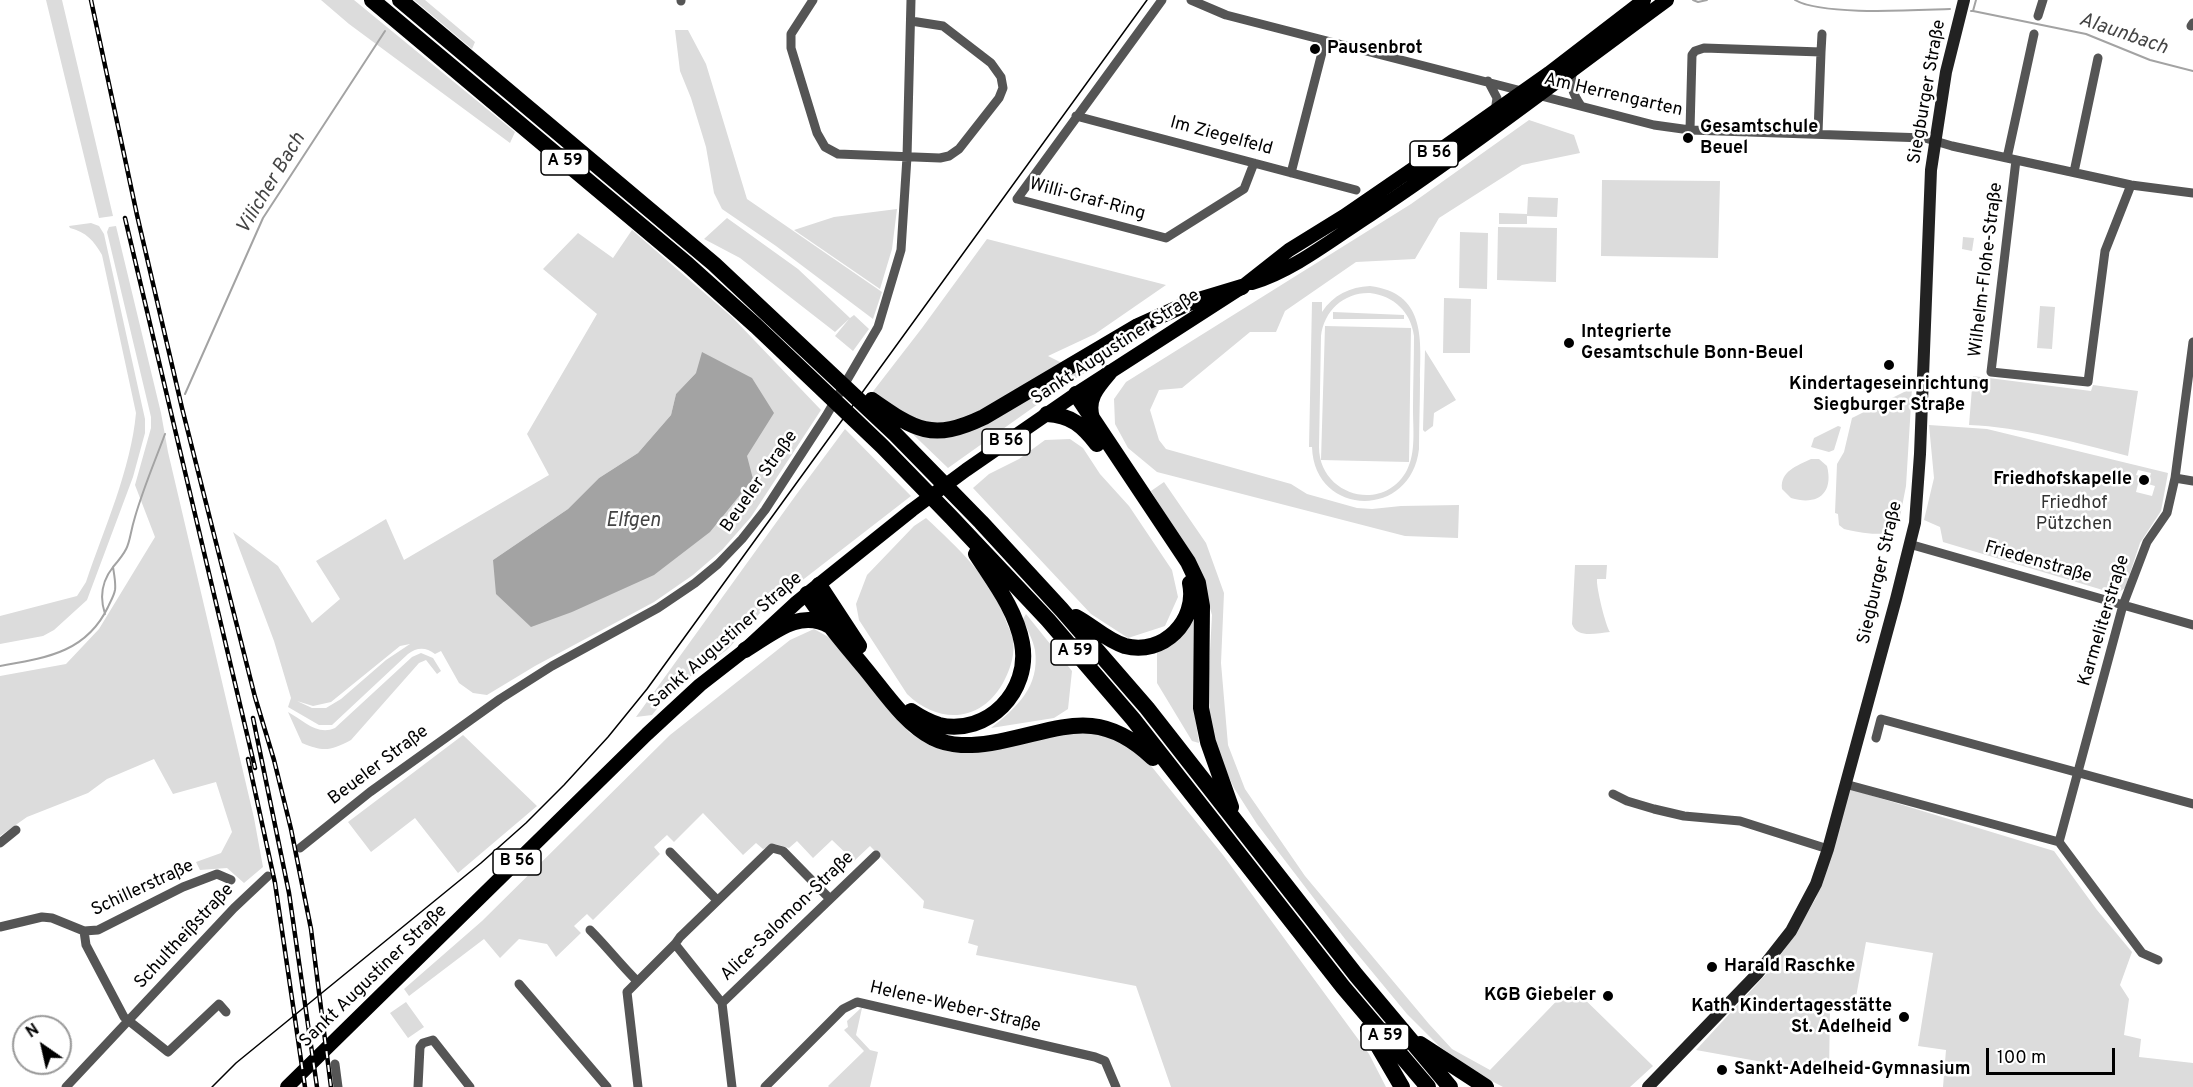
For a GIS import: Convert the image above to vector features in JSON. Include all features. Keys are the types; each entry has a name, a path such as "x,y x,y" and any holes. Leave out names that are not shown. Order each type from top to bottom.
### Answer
{"highway":[{"name":"A 59","path":"372,0 688,265 882,446 952,518 1048,620 1133,719 1343,987 1428,1087"},
{"name":"A 59","path":"400,0 714,264 896,434 1062,610 1148,708 1404,1034 1450,1087"},
{"path":"835,376 904,422 931,431 952,429 984,417 1111,340 1144,323 1189,303 1242,287"},
{"path":"1093,419 1089,409 1091,397 1109,373"},
{"path":"1076,394 1188,562 1198,583 1202,606 1201,708 1208,742 1235,819"},
{"path":"1047,414 1067,417 1085,428 1182,564 1191,587 1189,610 1177,631 1162,642 1147,647 1122,645 1062,610"},
{"path":"813,590 910,710 925,720 939,725 955,727 983,720 1003,707 1018,683 1022,670 1022,643 1015,619 1006,601 952,518"},
{"path":"813,590 830,626 896,706 916,727 934,738 954,745 976,746 1064,726 1105,727 1138,744 1192,793"},
{"path":"746,650 796,620 812,619 830,626"},
{"path":"1343,987 1402,1087"},
{"path":"1404,1034 1486,1087"}],"main road":[{"name":"Sankt Augustiner Straße","path":"292,1082 700,685 746,650 813,590 912,510 1076,394 1242,287 1289,250 1344,216 1495,112 1644,0"},
{"name":"Sankt Augustiner Straße","path":"1242,287 1269,278 1348,229 1538,96 1667,0"},
{"name":"Siegburger Straße","path":"1648,1087 1758,973 1791,931 1813,891 1828,849 1915,523 1920,454 1929,200 1935,141 1946,72 1964,0"}],"street":[{"path":"813,0 791,34 791,48 821,141 831,151 838,154 940,158 949,156 958,149 999,98 1003,88 1001,77 991,63 944,26 911,21"},
{"name":"Beueler Straße","path":"300,848 370,792 500,699 552,666 658,608 695,583 718,564 753,524 826,416 878,327 901,250 907,157 911,0"},
{"name":"Willi-Graf-Ring","path":"1162,0 1017,199 1166,238 1244,189 1254,163"},
{"name":"Am Herrengarten","path":"1191,0 1226,15 1654,125 1690,130 1925,138 2131,184 2193,193"},
{"path":"2038,16 2043,0"},
{"path":"1818,133 1822,34"},
{"path":"2012,159 2034,34"},
{"path":"1291,173 1325,41"},
{"path":"1690,130 1692,60 1696,49 1821,52"},
{"path":"2074,172 2098,58"},
{"path":"1574,69 1571,76 1572,89 1581,106"},
{"path":"1488,81 1497,98 1495,112"},
{"name":"Im Ziegelfeld","path":"1076,116 1356,190"},
{"name":"Wilhelm-Flohe-Straße","path":"2012,159 1991,372 2088,382 2105,251 2131,184"},
{"name":"Karmeliterstraße","path":"2059,842 2123,605 2147,542 2167,513 2191,380 2193,342"},
{"path":"2175,478 2193,481"},
{"name":"Friedenstraße","path":"1909,544 2193,625"},
{"path":"1876,738 1881,719 2193,804"},
{"path":"1845,784 2059,842 2142,953 2158,960"},
{"path":"1613,794 1627,801 1684,816 1740,821 1828,849"},
{"path":"0,843 16,830"},
{"path":"638,1087 627,992 717,900 772,848 783,851 830,899"},
{"path":"670,852 717,900"},
{"name":"Alice-Salomon-Straße","path":"722,1003 876,855"},
{"name":"Schillerstraße","path":"0,927 42,917 52,918 84,931 98,930 199,880 218,874 231,880"},
{"name":"Schultheißstraße","path":"66,1087 234,908 268,876"},
{"path":"590,930 637,981"},
{"name":"Schultheißstraße","path":"84,931 86,945 124,1017 168,1052 219,1004 226,1012"},
{"path":"675,944 722,1003 732,1087"},
{"path":"519,984 607,1087"},
{"name":"Helene-Weber-Straße","path":"765,1087 843,1009 857,1002 1095,1057 1105,1062 1116,1087"},
{"path":"418,1087 420,1047 423,1043 433,1040 470,1087"},
{"path":"335,1064 338,1087"}],"green space":[{"path":"46,0 62,0 113,216 99,218"},
{"path":"321,0 354,0 515,132 510,143 349,24"},
{"path":"414,0 425,0 475,42 472,49"},
{"path":"675,30 688,30 706,64 747,199 882,292 873,319 776,246 722,209 714,193 706,147 680,71"},
{"path":"1529,120 1574,135 1580,153 1522,165 1439,218 1415,259 1356,262 1285,311 1276,332 1250,332 1182,388 1159,390 1150,410 1159,440 1166,449 1291,484 1307,494 1357,508 1459,505 1458,538 1405,536 1157,472 1128,448 1115,424 1114,399 1126,382 1411,204"},
{"path":"1602,180 1720,181 1718,258 1601,256"},
{"path":"1528,197 1558,198 1557,217 1527,216 1527,224 1499,224 1499,213 1527,214"},
{"path":"897,209 892,249 880,289 794,230 834,217"},
{"path":"727,218 798,269 850,318 854,315 869,329 853,351 835,336 849,319 835,332 740,258 704,239"},
{"path":"91,223 99,226 104,234 145,419 145,433 133,477 87,600 54,630 43,636 0,644 0,616 77,596 86,582 129,456 136,413 102,255 89,238 69,226"},
{"path":"116,226 254,818 263,867 244,883 227,868 200,870 196,862 221,853 232,832 216,782 173,794 154,759 107,779 88,793 27,817 0,836 0,676 66,664 99,629 155,537 135,485 151,428 151,417 107,232 109,227"},
{"path":"1498,227 1557,228 1556,282 1497,280"},
{"path":"632,230 732,317 821,410 751,517 722,550 693,575 654,602 535,666 487,695 473,693 459,683 441,651 435,654 422,649 408,654 332,725 319,725 288,707 291,698 274,641 233,532 278,566 312,623 340,599 316,561 386,519 404,560 549,475 527,434 597,314 543,269 578,233 613,258","holes":["696,373 572,612 493,560 568,509 599,478 638,453 671,415 676,394","410,644 386,660 341,699 326,708 312,708 297,701 313,706 331,702 400,646"]},
{"path":"1460,232 1488,233 1487,289 1459,288"},
{"path":"1963,237 1974,238 1972,251 1962,249"},
{"path":"987,239 1166,285 1095,334 1048,356 1074,369 1153,323 1157,328 1062,387 948,468 871,394"},
{"path":"1370,286 1388,290 1410,307 1419,333 1420,363 1419,449 1412,472 1399,488 1382,498 1363,501 1345,497 1328,487 1317,470 1312,447 1309,447 1312,302 1322,302 1322,312 1337,297 1349,290","holes":["1361,293 1379,295 1400,307 1412,327 1414,336 1413,440 1410,463 1397,484 1384,492 1369,495 1354,493 1341,487 1330,477 1322,464 1319,447 1321,336 1326,318 1344,299"]},
{"path":"1444,298 1471,299 1470,353 1443,353"},
{"path":"2040,306 2055,307 2052,349 2037,348"},
{"path":"1333,312 1404,315 1404,319 1333,319"},
{"path":"1325,326 1411,328 1409,462 1321,460"},
{"path":"1425,350 1456,400 1434,413 1433,426 1425,432 1423,430"},
{"path":"1973,376 2091,391 2093,385 2138,391 2128,456 2029,432 1969,425"},
{"path":"1912,388 1906,486 1898,527 1893,531 1880,534 1844,529 1839,525 1838,514 1835,513 1837,464 1844,452 1852,418"},
{"name":"Friedhof Pützchen","path":"1929,425 1987,429 2168,473 2161,511 2140,543 2125,588 2116,594 1943,542 1940,527 1924,520 1934,478","holes":["2138,470 2151,473 2148,484 2155,486 2152,496 2136,492 2140,476 2136,475"]},
{"path":"1838,426 1841,427 1834,450 1829,452 1811,447 1814,438"},
{"path":"845,429 911,496 760,613 728,649 672,690 652,715 636,717 796,495"},
{"path":"1070,439 1083,448 1100,474 1129,506 1172,570 1178,597 1165,626 1128,638 1091,614 973,488 989,474 1019,459 1045,440"},
{"path":"1811,459 1819,459 1827,466 1829,476 1826,491 1816,499 1791,498 1782,489 1784,478 1790,470"},
{"path":"1164,482 1206,543 1224,593 1221,663 1228,745 1245,789 1305,876 1452,1049 1490,1070 1571,986 1653,1066 1630,1087 1503,1087 1440,1047 1407,1014 1345,939 1257,824 1234,788 1213,743 1208,687 1212,615 1199,571 1151,491"},
{"path":"926,518 961,552 981,576 998,603 1013,640 1011,665 996,693 985,704 960,715 947,715 933,711 907,694 859,620 856,604 867,575 914,526"},
{"path":"1575,565 1607,565 1606,579 1597,579 1597,583 1610,632 1594,634 1578,632 1572,624"},
{"path":"1195,613 1193,705 1199,743 1192,741 1157,683 1157,650"},
{"path":"1026,614 1072,671 1068,709 1054,718 991,728 1018,704 1034,675 1035,650 1023,619"},
{"path":"814,629 832,639 910,733 931,746 951,752 1068,728 1104,732 1135,746 1223,855 1369,1054 1386,1087 1171,1087 1136,986 976,955 978,946 968,943 974,920 923,908 924,901 870,846 854,861 832,840 813,858 797,841 789,848 775,844 763,849 756,843 743,855 703,813 674,842 667,835 654,847 660,854 593,920 587,914 574,926 581,933 556,957 547,944 519,939 500,958 484,939 409,996 404,989 482,921 670,735 790,640"},
{"path":"421,653 433,658 441,671 437,674 426,660 419,663 351,740 327,749 302,743 288,712 316,729 335,728 412,657"},
{"path":"463,735 537,806 458,873 415,818 371,852 348,822"},
{"path":"1850,789 2054,851 2097,910 2132,952 2120,985 2129,999 2124,1035 2141,1039 2139,1057 2193,1063 2193,1087 1943,1087 1946,1050 1918,1046 1933,953 1866,942 1854,1008 1830,1006 1829,1074 1696,1050 1769,971 1794,936 1816,898"},
{"path":"406,1002 424,1027 408,1038 390,1013"},
{"path":"861,1008 856,1035 870,1050 878,1052 870,1087 829,1087 864,1051 844,1030 848,1027 847,1021"}],"water":[{"name":"Elfgen","path":"702,352 752,378 774,413 747,456 753,479 710,532 654,575 572,612 531,627 496,594 493,560 568,509 599,478 638,453 671,415 676,394 696,373"}],"waterway":[{"path":"1693,0 1698,2 1707,0"},
{"path":"1795,0 1808,5 1847,10 1950,9"},
{"path":"1971,11 1973,11 1976,0"},
{"name":"Alaunbach","path":"1973,11 2086,34 2150,60 2193,71"},
{"name":"Vilicher Bach","path":"185,394 263,218 385,31"},
{"name":"Vilicher Bach","path":"0,666 33,660 63,651 76,644 99,622 114,592 113,567 127,548 135,517 165,434"},
{"name":"Vilicher Bach","path":"105,614 102,601 103,589 106,578 113,567"}],"tram line":[{"path":"212,1087 236,1063 481,863 526,823 608,737 647,689 1147,0"}],"railway":[{"path":"91,0 137,215 182,408 291,829 311,929 331,1087"},
{"path":"125,218 255,768"},
{"path":"253,718 289,893 317,1087"},
{"path":"248,759 275,883 305,1087"}],"place":[{"name":"Pausenbrot","path":"1315,49"},
{"name":"Gesamtschule Beuel","path":"1688,138"},
{"name":"Integrierte Gesamtschule Bonn-Beuel","path":"1569,343"},
{"name":"Kindertageseinrichtung Siegburger Straße","path":"1889,365"},
{"name":"Friedhofskapelle","path":"2144,480"},
{"name":"Harald Raschke","path":"1712,967"},
{"name":"KGB Giebeler","path":"1608,996"},
{"name":"Kath. Kindertagesstätte St. Adelheid","path":"1904,1017"},
{"name":"Sankt-Adelheid-Gymnasium","path":"1722,1070"}]}
